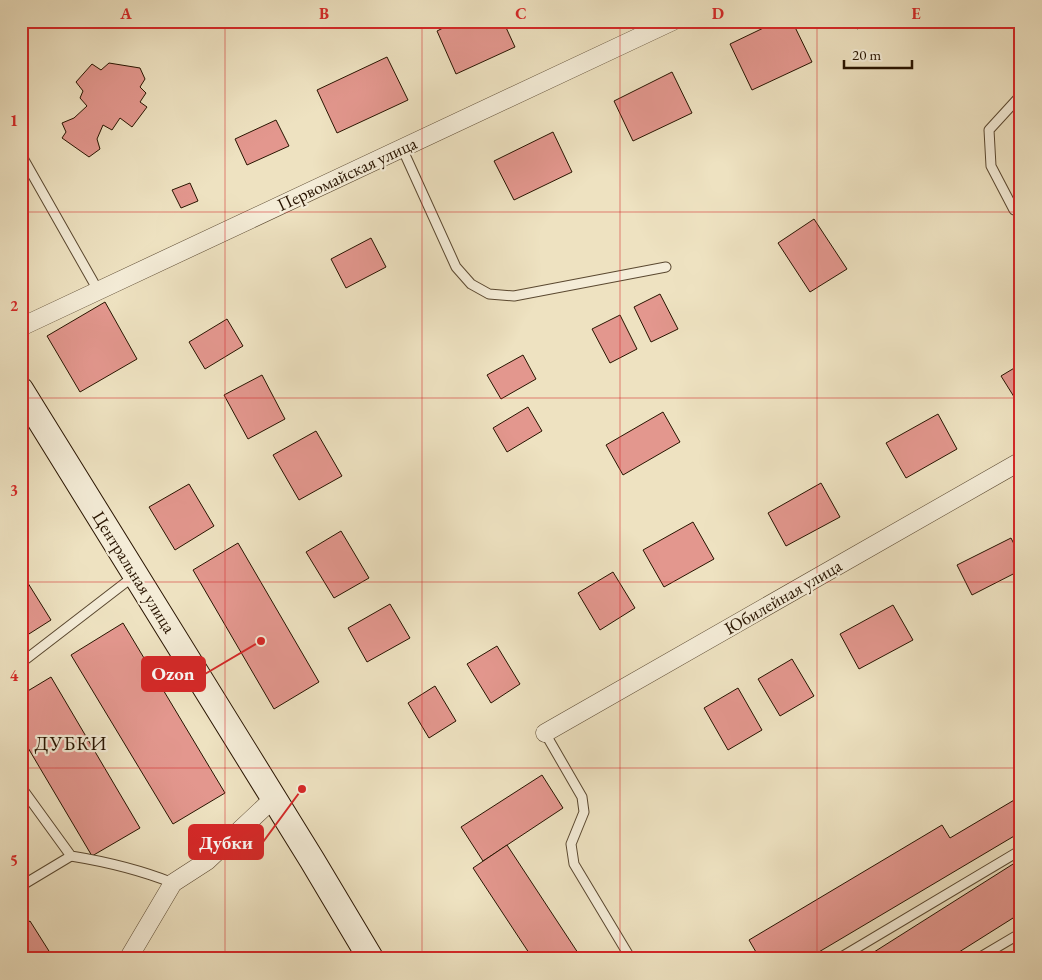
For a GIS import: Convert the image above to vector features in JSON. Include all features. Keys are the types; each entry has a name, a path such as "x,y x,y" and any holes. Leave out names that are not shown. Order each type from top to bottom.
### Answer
{"main road":[{"name":"Центральная улица","path":"21,390 312,860 371,959"}],"street":[{"name":"Первомайская улица","path":"21,327 673,21"},
{"name":"Юбилейная улица","path":"545,733 1021,461"},
{"path":"128,959 173,883 207,861 273,799"}],"lane":[{"path":"1021,95 989,130 990,166 1014,210 1021,211"},
{"path":"402,148 456,267 471,284 489,294 514,296 666,266"},
{"path":"22,158 99,292"},
{"path":"21,663 136,574"},
{"path":"545,733 582,797 584,812 571,844 574,864 631,959"},
{"path":"21,787 71,856"},
{"path":"838,959 1021,850"},
{"path":"21,886 71,856 103,861 144,871 173,883"},
{"path":"977,959 1021,933"}],"building":[{"path":"457,21 503,21 515,47 456,74 437,31"},
{"path":"778,21 792,21 812,62 752,90 730,44"},
{"path":"854,21 874,21 857,29"},
{"path":"387,57 408,100 337,133 317,90"},
{"path":"109,63 140,68 145,79 140,87 146,93 140,102 147,107 132,127 120,118 112,130 103,125 97,139 100,149 89,157 62,138 66,132 62,123 74,118 87,106 80,98 83,91 76,82 92,64 101,70"},
{"path":"672,72 692,113 633,141 614,101"},
{"path":"276,120 289,146 247,165 235,139"},
{"path":"553,132 572,172 514,200 494,161"},
{"path":"190,183 198,201 181,208 172,190"},
{"path":"814,219 847,269 810,292 778,243"},
{"path":"371,238 386,267 346,288 331,259"},
{"path":"660,294 678,329 651,342 634,307"},
{"path":"105,302 137,359 80,392 47,336"},
{"path":"620,315 637,349 610,363 592,329"},
{"path":"227,319 243,346 205,369 189,342"},
{"path":"523,355 536,379 501,399 487,375"},
{"path":"1021,364 1021,408 1001,376"},
{"path":"262,375 285,419 248,439 224,395"},
{"path":"528,407 542,431 507,452 493,428"},
{"path":"663,412 680,442 623,475 606,445"},
{"path":"938,414 957,449 906,478 886,443"},
{"path":"316,431 342,476 299,500 273,455"},
{"path":"821,483 840,517 786,546 768,513"},
{"path":"189,484 214,526 175,550 149,507"},
{"path":"693,522 714,559 664,587 643,550"},
{"path":"341,531 369,578 334,598 306,552"},
{"path":"1011,538 1021,558 1021,570 972,595 957,565"},
{"path":"238,543 319,682 274,709 193,570"},
{"path":"21,572 51,620 21,639"},
{"path":"613,572 635,608 600,630 578,593"},
{"path":"390,604 410,638 367,662 348,628"},
{"path":"893,605 913,640 859,669 840,634"},
{"path":"123,623 225,793 173,824 71,655"},
{"path":"497,646 520,684 491,703 467,664"},
{"path":"792,659 814,696 780,716 758,679"},
{"path":"51,677 140,828 92,856 21,736 21,695"},
{"path":"435,686 456,721 429,738 408,703"},
{"path":"738,688 762,730 728,750 704,708"},
{"path":"542,775 563,808 483,861 461,827"},
{"path":"1021,796 1021,832 807,959 760,959 749,940 942,825 950,838"},
{"path":"507,845 582,959 533,959 473,868"},
{"path":"1021,859 1021,913 948,959 863,959"},
{"path":"30,921 54,959 21,959 21,926"}],"place":[{"name":"Ozon","path":"261,641"},
{"name":"Дубки","path":"302,789"}],"district":[{"name":"ДУБКИ","path":"71,743"}]}
